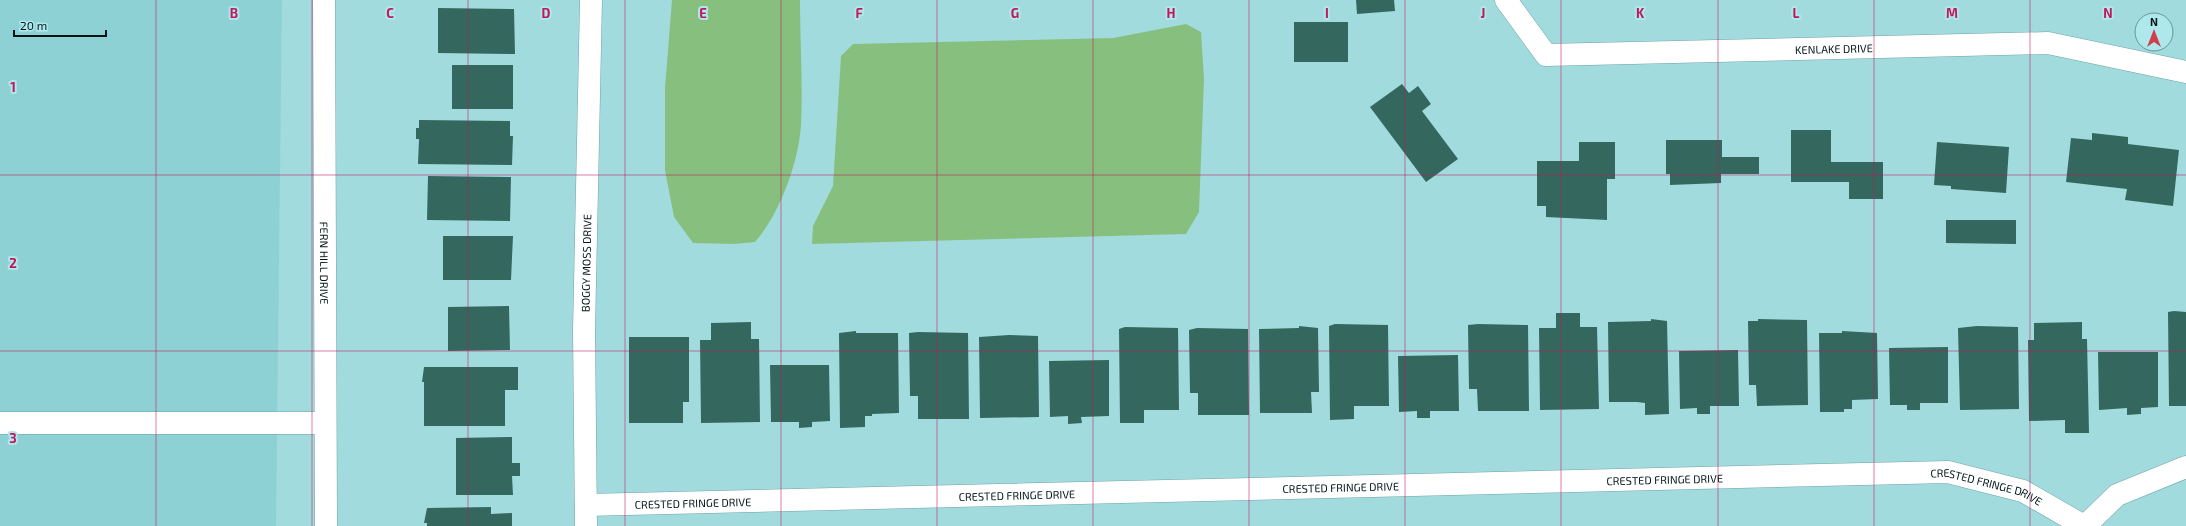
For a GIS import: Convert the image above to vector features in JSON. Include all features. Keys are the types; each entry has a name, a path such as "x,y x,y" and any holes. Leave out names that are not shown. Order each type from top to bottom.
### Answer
{"street":[{"name":"FERN HILL DRIVE","path":"324,0 326,526"},
{"name":"BOGGY MOSS DRIVE","path":"586,516 584,331 591,0"},
{"name":"KENLAKE DRIVE","path":"1506,0 1546,55 2048,43 2186,72"},
{"path":"0,423 326,423"},
{"path":"2085,526 2117,495 2186,467"},
{"name":"CRESTED FRINGE DRIVE","path":"586,516 1948,472 2024,491 2085,526"}],"shaded area":[{"path":"0,0 282,0 276,526 0,526"},
{"path":"672,0 800,0 802,94 799,139 787,186 772,217 755,242 734,244 693,243 674,217 665,170 665,88"},
{"path":"1186,24 1201,32 1204,79 1199,212 1186,234 812,244 813,226 833,186 841,56 853,44 1113,38"}],"building":[{"path":"1356,0 1394,0 1395,11 1357,14"},
{"path":"438,8 514,9 515,54 438,53"},
{"path":"1294,22 1348,22 1348,62 1294,62"},
{"path":"452,65 513,65 513,109 452,109"},
{"path":"1402,84 1409,93 1418,86 1431,104 1422,111 1458,159 1426,182 1370,107"},
{"path":"419,120 510,121 510,136 513,136 512,165 418,164 419,139 416,139 416,128 419,128"},
{"path":"1791,130 1831,130 1831,162 1883,162 1883,199 1849,199 1849,182 1791,182"},
{"path":"2092,133 2128,137 2128,144 2179,150 2173,206 2125,200 2127,189 2066,182 2071,138 2092,140"},
{"path":"1666,140 1722,140 1722,157 1759,157 1759,174 1721,174 1721,183 1670,185 1670,174 1666,174"},
{"path":"1579,142 1615,142 1615,179 1607,179 1607,220 1546,217 1546,206 1537,206 1537,161 1579,161"},
{"path":"1937,142 2009,147 2006,193 1951,189 1951,186 1934,185"},
{"path":"428,176 511,177 510,221 427,220"},
{"path":"1946,220 2016,220 2016,244 1946,243"},
{"path":"443,236 513,236 511,280 443,280"},
{"path":"509,306 510,350 448,351 448,307"},
{"path":"2168,312 2186,312 2186,406 2169,406"},
{"path":"1556,313 1580,313 1580,327 1597,327 1599,409 1540,410 1539,328 1556,328"},
{"path":"1651,319 1667,321 1669,414 1645,415 1645,403 1609,402 1608,322 1651,321"},
{"path":"1758,319 1807,320 1808,405 1757,406 1756,385 1749,385 1748,321 1758,321"},
{"path":"751,322 751,339 759,339 760,422 701,423 700,340 711,340 711,323"},
{"path":"2082,322 2082,339 2087,339 2089,433 2065,433 2065,420 2029,421 2028,340 2034,340 2034,323"},
{"path":"1335,324 1388,325 1389,406 1354,406 1354,419 1330,420 1329,326"},
{"path":"1468,325 1528,325 1529,411 1478,411 1477,389 1469,389"},
{"path":"1299,326 1318,328 1319,392 1311,392 1312,413 1260,413 1259,329 1299,328"},
{"path":"1977,326 2018,327 2019,409 1960,410 1958,328"},
{"path":"1125,327 1178,328 1179,410 1144,410 1144,423 1120,423 1119,329"},
{"path":"1197,328 1248,329 1249,415 1198,415 1198,393 1190,393 1189,330"},
{"path":"856,331 856,333 898,333 899,413 872,414 872,416 865,416 865,427 840,428 839,333"},
{"path":"1842,331 1877,333 1878,399 1852,400 1852,409 1844,409 1844,412 1820,412 1819,333 1842,333"},
{"path":"909,333 968,333 969,419 918,419 918,396 910,396"},
{"path":"1009,335 1038,336 1039,417 980,418 979,337"},
{"path":"629,337 689,337 689,402 683,402 683,423 629,423"},
{"path":"1948,347 1948,403 1920,403 1920,410 1907,410 1907,405 1890,405 1889,348"},
{"path":"1738,350 1739,406 1710,406 1710,414 1697,414 1697,408 1680,409 1679,351"},
{"path":"2098,352 2158,352 2158,407 2141,408 2141,414 2127,415 2127,408 2099,410"},
{"path":"1458,355 1459,411 1430,411 1430,418 1417,418 1417,411 1399,412 1398,356"},
{"path":"1109,360 1109,416 1081,417 1082,423 1068,424 1068,416 1050,417 1049,361"},
{"path":"770,365 829,365 830,421 812,422 812,427 799,428 799,422 771,422"},
{"path":"424,367 518,367 518,390 505,390 505,426 424,426 424,382 422,382"},
{"path":"512,437 512,463 520,463 520,476 512,476 513,495 456,495 456,438"},
{"path":"491,507 491,514 512,513 512,526 427,526 427,523 424,523 427,508"}]}
